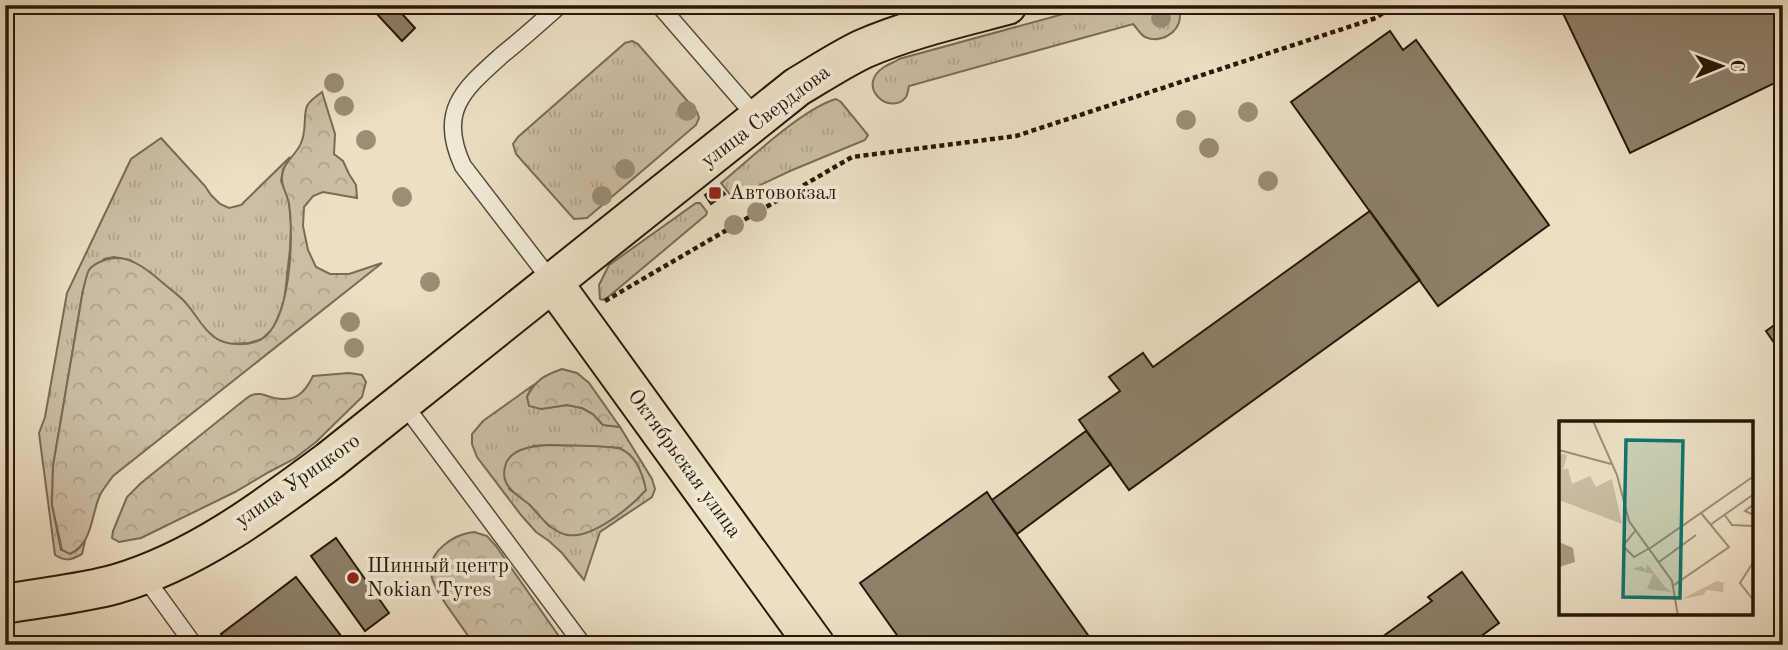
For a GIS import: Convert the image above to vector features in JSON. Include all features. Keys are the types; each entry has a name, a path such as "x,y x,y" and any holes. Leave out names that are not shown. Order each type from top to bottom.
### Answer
{"main road":[{"name":"улица Свердлова","path":"553,283 797,87 861,50 923,27 1007,5"},
{"name":"Октябрьская улица","path":"553,283 815,645"},
{"name":"улица Урицкого","path":"5,604 115,584 194,553 329,461 553,283"}],"lane":[{"path":"553,283 463,166 456,150 454,114 461,95 474,80 560,5"},
{"path":"659,5 758,119"},
{"path":"403,403 583,645"},
{"path":"143,574 194,645"}],"path":[{"path":"577,318 852,158 1016,136 1376,18 1394,5"}],"green space":[{"path":"1096,5 1178,5 1179,23 1168,36 1162,38 1145,37 1133,24 909,86 906,97 892,104 878,97 874,91 876,75 899,59"},
{"path":"632,41 638,44 697,112 699,118 696,125 587,218 574,219 516,154 513,144 625,43"},
{"path":"322,92 335,134 334,154 343,161 356,185 357,198 323,192 313,196 304,207 303,226 308,250 316,267 330,274 349,274 382,263 113,476 100,495 83,543 70,554 62,550 52,505 53,466 83,290 89,270 96,263 111,258 135,263 181,298 214,337 237,344 260,340 270,331 278,316 288,278 290,218 282,173 303,138 307,106"},
{"path":"836,99 868,135 865,140 733,198 721,183 792,124 822,104"},
{"path":"161,138 211,195 229,208 241,205 290,157 281,181 289,200 291,224 284,303 273,329 262,339 228,344 216,339 204,328 184,301 130,260 114,257 104,259 83,290 53,466 52,505 61,550 77,550 85,541 82,554 72,559 62,559 55,555 39,433 45,417 67,293 131,159"},
{"path":"696,203 700,203 707,212 706,215 607,298 600,299 599,285 609,265"},
{"path":"562,369 577,373 589,383 620,427 603,425 593,414 582,408 567,405 541,409 529,406 527,397 533,386"},
{"path":"349,373 362,375 366,382 362,397 316,442 294,459 235,492 141,538 119,542 112,538 127,497 249,397 258,394 282,399 294,398 303,392 313,376"},
{"path":"532,386 527,397 541,409 567,405 582,408 593,414 603,425 620,427 652,479 655,489 652,497 600,532 584,580 562,553 536,532 521,515 477,457 472,444 472,434 483,421","holes":["533,446 620,448 567,535 549,526 528,503 509,489"]},
{"path":"550,445 621,449 635,461 646,490 621,513 599,527 578,535 562,533 551,527 513,492 504,478 504,470 511,456 529,447"},
{"path":"474,532 487,536 496,546 565,645 474,645 436,588 431,570 436,553 444,545 458,536"}],"building":[{"path":"385,5 394,5 415,28 402,41 376,13"},
{"path":"1559,5 1783,5 1783,79 1630,153"},
{"path":"1390,31 1403,50 1416,40 1549,225 1438,306 1291,102"},
{"path":"718,186 725,194 711,204 705,195"},
{"path":"1370,211 1420,280 1129,490 1079,420 1120,391 1109,377 1143,353 1153,367"},
{"path":"1783,319 1783,356 1766,331"},
{"path":"1086,431 1111,464 1017,534 992,500"},
{"path":"987,492 1095,645 904,645 860,583"},
{"path":"336,538 389,613 365,631 311,556"},
{"path":"1462,572 1499,623 1469,645 1460,645 1456,638 1446,645 1371,645 1432,601 1428,597"},
{"path":"296,577 348,645 230,645 221,634"}],"place":[{"name":"Автовокзал","path":"715,193"},
{"name":"Шинный центр Nokian Tyres","path":"353,578"}]}
